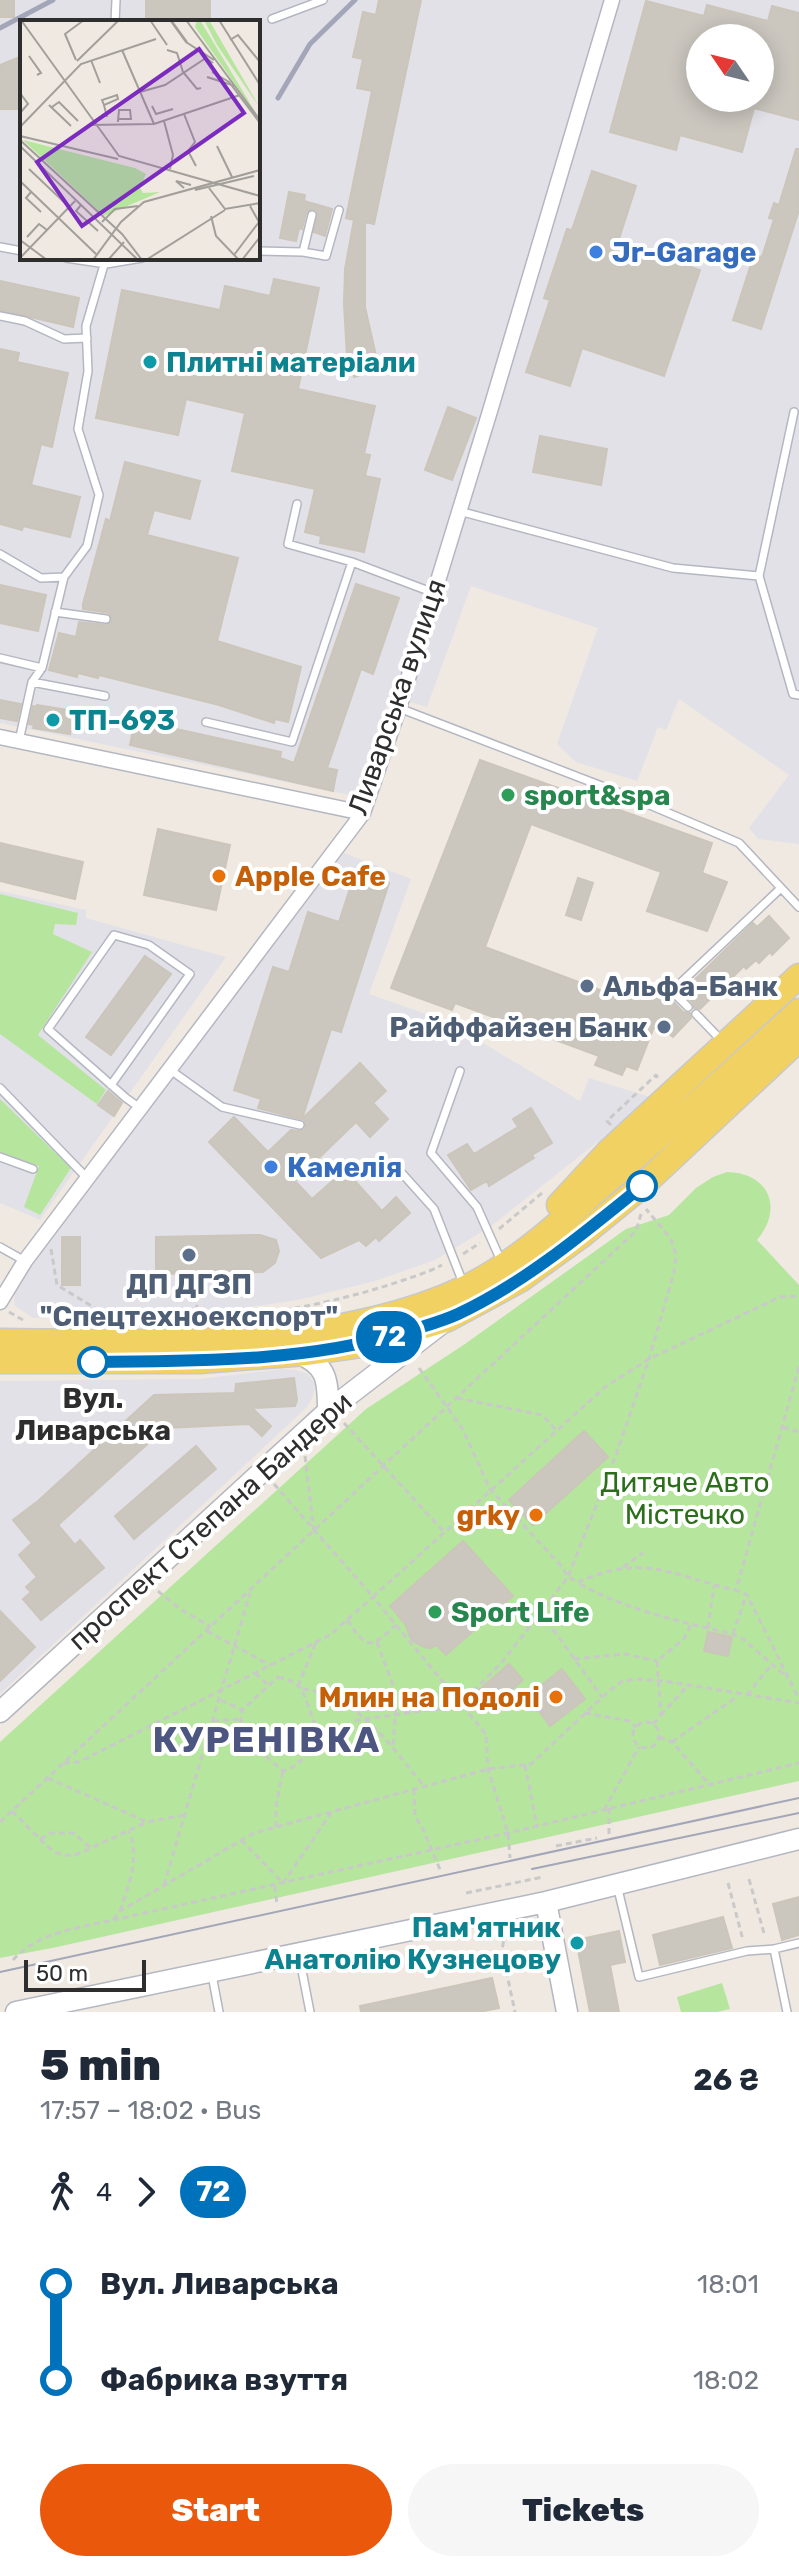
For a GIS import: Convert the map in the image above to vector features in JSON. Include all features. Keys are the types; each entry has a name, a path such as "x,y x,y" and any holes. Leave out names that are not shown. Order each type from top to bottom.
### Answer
{"main road":[{"path":"503,1265 609,1151 799,976"},
{"path":"0,1341 119,1343 305,1332 386,1315 465,1287 503,1265 565,1218 799,1011"},
{"name":"проспект Степана Бандери","path":"0,1712 149,1588 335,1416 448,1319 520,1280 582,1235 642,1186 799,1039"},
{"path":"0,1361 200,1361 297,1353 362,1345 448,1319"},
{"path":"297,1353 313,1359 324,1374 335,1416"},
{"path":"16,2012 546,1902 799,1839"},
{"path":"546,1902 567,2012"}],"street":[{"name":"Ливарська вулиця","path":"0,1302 25,1261 363,813 399,708 612,0"},
{"path":"0,737 363,813"}],"lane":[{"path":"115,20 116,0"},
{"path":"272,19 323,0"},
{"path":"260,251 326,256 339,210"},
{"path":"303,252 312,215"},
{"path":"0,247 20,251"},
{"path":"19,741 32,682 42,668 64,577 87,546 99,495 78,429 88,371 86,326 106,261"},
{"path":"0,316 25,321 64,339 87,338"},
{"path":"794,412 759,576 793,694 799,695"},
{"path":"297,504 288,544 352,562 434,593"},
{"path":"459,511 673,568 759,576"},
{"path":"0,554 41,578 64,577"},
{"path":"206,722 292,742 352,562"},
{"path":"55,612 106,619"},
{"path":"0,658 42,668"},
{"path":"32,682 105,696"},
{"path":"399,708 638,800 739,843 799,907"},
{"path":"688,1007 672,991 781,888"},
{"path":"111,1085 190,974 149,945 114,935 48,1029 111,1085 140,1108"},
{"path":"696,1014 726,1044"},
{"path":"169,1069 222,1107 300,1125"},
{"path":"460,1071 431,1153 477,1207 503,1265"},
{"path":"0,1088 87,1178"},
{"path":"0,1157 33,1169"},
{"path":"400,1171 434,1209 465,1287"},
{"path":"0,1247 25,1261"},
{"path":"617,1885 639,1977 747,1951 799,1943"},
{"path":"771,1949 787,2012"},
{"path":"299,1953 310,2012"},
{"path":"211,1971 219,2012"}],"path":[{"path":"615,1131 607,1121 656,1075 661,1080"},
{"path":"214,1319 262,1314 328,1301 435,1269 491,1237 547,1188"},
{"path":"0,1822 636,1231 643,1206 671,1239 676,1255 674,1272 649,1359 616,1455 568,1577 503,1661 461,1704 357,1720 283,1771"},
{"path":"43,1261 51,1249 57,1285 120,1323 106,1323"},
{"path":"189,1321 198,1321 195,1285"},
{"path":"64,1763 79,1762 330,1635 605,1387 649,1359 780,1297 799,1296"},
{"path":"419,1368 462,1428 490,1489 568,1577 596,1593 625,1604 733,1634 791,1680"},
{"path":"736,1590 799,1369"},
{"path":"457,1398 542,1415 556,1430"},
{"path":"335,1416 444,1532"},
{"path":"783,1427 799,1432"},
{"path":"305,1455 314,1532"},
{"path":"274,1484 373,1597 486,1734 488,1769 508,1833 510,1858"},
{"path":"578,1582 622,1568 643,1553"},
{"path":"120,1911 254,1833 488,1769 531,1764 621,1682 635,1679 658,1681 746,1696 799,1701 747,1595 660,1570 622,1568"},
{"path":"708,1628 714,1586"},
{"path":"149,1588 212,1627"},
{"path":"164,1886 251,1590"},
{"path":"733,1634 747,1595"},
{"path":"541,1613 602,1697"},
{"path":"347,1620 362,1640 371,1644 396,1625"},
{"path":"657,1661 684,1639 691,1624"},
{"path":"207,1631 270,1665"},
{"path":"316,1642 300,1688 322,1744"},
{"path":"377,1642 396,1702 393,1749"},
{"path":"574,1659 625,1654 657,1661"},
{"path":"657,1661 661,1715"},
{"path":"746,1696 772,1664"},
{"path":"255,1673 269,1686"},
{"path":"283,1771 240,1731 242,1710 278,1677 300,1688 326,1695 366,1718 425,1787"},
{"path":"653,1724 688,1685"},
{"path":"672,1742 739,1695"},
{"path":"219,1700 242,1710"},
{"path":"585,1713 629,1721 636,1727"},
{"path":"213,1721 241,1719"},
{"path":"643,1723 653,1724 658,1729 659,1737 652,1747 639,1747 633,1736 636,1727 643,1723"},
{"path":"659,1737 672,1742 708,1784"},
{"path":"609,1835 606,1809 639,1747"},
{"path":"13,1960 24,1947 39,1940 113,1920 508,1833 799,1763"},
{"path":"525,1765 537,1826"},
{"path":"276,1827 276,1806 283,1771"},
{"path":"48,1778 147,1822"},
{"path":"414,1789 415,1817 441,1872"},
{"path":"12,1811 57,1854 69,1857 147,1822 184,1815"},
{"path":"283,1883 331,1812"},
{"path":"113,1920 120,1911 133,1871 134,1843 129,1831"},
{"path":"40,1839 51,1833 73,1833 91,1848"},
{"path":"556,1846 597,1838"},
{"path":"241,1840 283,1883"},
{"path":"466,1893 543,1877"},
{"path":"749,1879 771,1949"},
{"path":"728,1883 747,1951"},
{"path":"275,1884 277,1906"},
{"path":"514,1929 504,1938 502,1951 515,2012"}],"shaded area":[{"path":"0,0 799,0 799,844 758,839 749,828 789,775 679,699 666,730 658,727 637,781 576,762 557,744 598,628 471,586 427,707 390,696 354,796 0,723"},
{"path":"344,853 411,879 369,994 446,1021 580,1101 589,1078 653,1098 490,1227 435,1260 375,1281 298,1300 187,1316 33,1318 14,1305 15,1283"},
{"path":"0,891 86,910 86,918 226,957 40,1220 0,1203"},
{"path":"283,1369 308,1374 315,1384 307,1407 0,1694 0,1381 199,1379"}],"green space":[{"path":"0,894 78,913 76,925 55,924 53,934 92,952 38,1035 106,1090 97,1104 0,1034"},
{"path":"0,1099 71,1168 40,1215 24,1207 39,1166 0,1152"},
{"name":"Дитяче Авто Містечко","path":"727,1172 753,1179 768,1194 770,1216 757,1240 799,1285 799,1781 0,1958 0,1742 366,1409 465,1344 626,1229 669,1215 696,1188"},
{"path":"722,1983 730,2009 681,2012 677,1997"}],"building":[{"path":"0,0 14,0 14,17 0,17"},
{"path":"146,0 210,0 210,20 146,20"},
{"path":"379,0 421,0 374,224 365,222 365,307 379,369 354,377 347,357 344,304 345,269 354,220 346,218 372,91 357,88 363,59 353,57 363,12 376,15"},
{"path":"646,1 704,16 707,5 768,21 772,6 799,13 799,120 769,112 774,112 774,24 686,24 686,112 753,112 742,152 680,135 676,150 610,132"},
{"path":"20,57 20,109 0,109 0,65"},
{"path":"796,149 799,149 799,210 761,329 733,320 754,255 762,257 774,219 769,218 774,203 779,205"},
{"path":"592,171 636,186 618,242 700,270 664,376 582,348 570,386 526,372 550,300 544,298 567,229 572,230"},
{"path":"289,192 305,195 304,201 332,209 325,236 314,232 318,214 311,209 306,213 296,241 280,238"},
{"path":"274,279 319,288 298,389 375,406 364,454 370,455 365,476 380,479 364,552 320,543 321,536 305,532 315,489 232,471 245,413 186,399 178,435 96,418 122,290 220,310 225,286 270,296"},
{"path":"0,281 79,298 73,327 0,310"},
{"path":"0,349 19,353 17,362 68,373 52,447 41,444 31,485 80,497 70,537 0,524"},
{"path":"448,407 476,418 452,480 425,470"},
{"path":"540,436 607,449 601,485 533,472"},
{"path":"125,462 200,481 190,519 154,510 147,535 238,558 217,641 301,667 288,722 275,719 274,723 219,705 99,675 98,678 78,673 77,677 49,670 59,633 76,637 79,622 106,625 112,621 109,613 83,609 83,604"},
{"path":"356,584 399,598 373,674 361,669 327,768 337,770 333,791 130,745 135,720 281,752 280,758 294,763"},
{"path":"0,585 46,595 38,631 0,623"},
{"path":"0,700 21,704 17,721 0,718"},
{"name":"ТП-693","path":"33,706 74,711 70,734 33,728 34,725 29,724"},
{"path":"480,760 712,843 702,873 727,882 707,931 647,911 661,872 531,824 485,947 621,998 626,984 669,997 683,1012 690,1013 691,1018 673,1037 654,1027 637,1070 626,1066 622,1075 595,1065 599,1056 455,1003 452,1010 391,988"},
{"path":"158,829 230,845 216,910 144,895"},
{"path":"0,843 83,862 75,899 0,881"},
{"path":"355,873 389,883 341,1032 331,1029 302,1119 360,1063 386,1091 373,1103 388,1119 370,1137 356,1122 295,1181 312,1199 345,1170 382,1211 396,1197 410,1213 379,1241 376,1237 366,1246 359,1240 321,1258 209,1142 234,1117 268,1152 291,1130 305,1129 304,1120 258,1108 261,1099 234,1090 273,967 289,972 308,912 339,922"},
{"path":"578,878 593,883 581,920 566,915"},
{"path":"769,916 789,938 772,955 770,952 759,963 756,960 746,969 744,966 700,1009 694,1008 682,992 753,923 757,927"},
{"path":"145,956 171,974 111,1055 86,1037"},
{"path":"108,1091 122,1103 114,1116 98,1105"},
{"path":"531,1108 552,1143 489,1186 487,1181 471,1190 448,1155 467,1144 474,1154 518,1127 513,1119"},
{"path":"260,1235 276,1240 279,1251 275,1263 263,1272 156,1274 156,1237"},
{"path":"62,1237 80,1237 80,1285 62,1285"},
{"path":"294,1378 295,1406 252,1408 271,1426 262,1436 249,1424 165,1428 58,1525 75,1545 80,1540 104,1568 41,1620 23,1599 31,1592 26,1587 37,1577 19,1555 32,1543 13,1520 154,1395 235,1393 236,1384"},
{"path":"584,1431 608,1457 533,1525 509,1500"},
{"path":"196,1446 216,1469 134,1539 115,1516"},
{"path":"463,1541 513,1596 446,1655 436,1645 424,1647 413,1641 406,1625 390,1606"},
{"path":"0,1611 35,1647 0,1681"},
{"path":"708,1632 732,1637 728,1656 704,1651"},
{"path":"509,1664 523,1680 485,1713 471,1697"},
{"name":"Млин на Подолі","path":"562,1669 585,1699 550,1726 528,1696"},
{"path":"799,1897 799,1935 782,1940 773,1904"},
{"path":"723,1917 732,1948 660,1965 653,1935"},
{"path":"619,1931 625,1962 610,1965 619,2012 590,2012 576,1940"},
{"path":"492,1978 499,2008 479,2012 361,2012 360,2006"}],"tram line":[{"path":"0,1972 799,1798"},
{"path":"532,1869 799,1813"}],"railway":[{"path":"0,28 53,0"},
{"path":"278,98 310,44 355,0"}],"bus line":[{"name":"72","path":"93,1362 200,1361 306,1353 362,1345 448,1319 520,1280 642,1186"}],"place":[{"name":"Jr-Garage","path":"596,252"},
{"name":"Плитні матеріали","path":"150,362"},
{"name":"ТП-693","path":"53,720"},
{"name":"sport&spa","path":"508,795"},
{"name":"Apple Cafe","path":"219,876"},
{"name":"Альфа-Банк","path":"587,986"},
{"name":"Райффайзен Банк","path":"664,1027"},
{"name":"Камелія","path":"271,1167"},
{"name":"ДП ДГЗП \"Спецтехноекспорт\"","path":"189,1255"},
{"name":"Вул. Ливарська","path":"93,1362"},
{"name":"grky","path":"536,1515"},
{"name":"Sport Life","path":"435,1612"},
{"name":"Млин на Подолі","path":"556,1697"},
{"name":"Пам'ятник Анатолію Кузнецову","path":"577,1943"}],"district":[{"name":"КУРЕНІВКА","path":"267,1739"}]}
